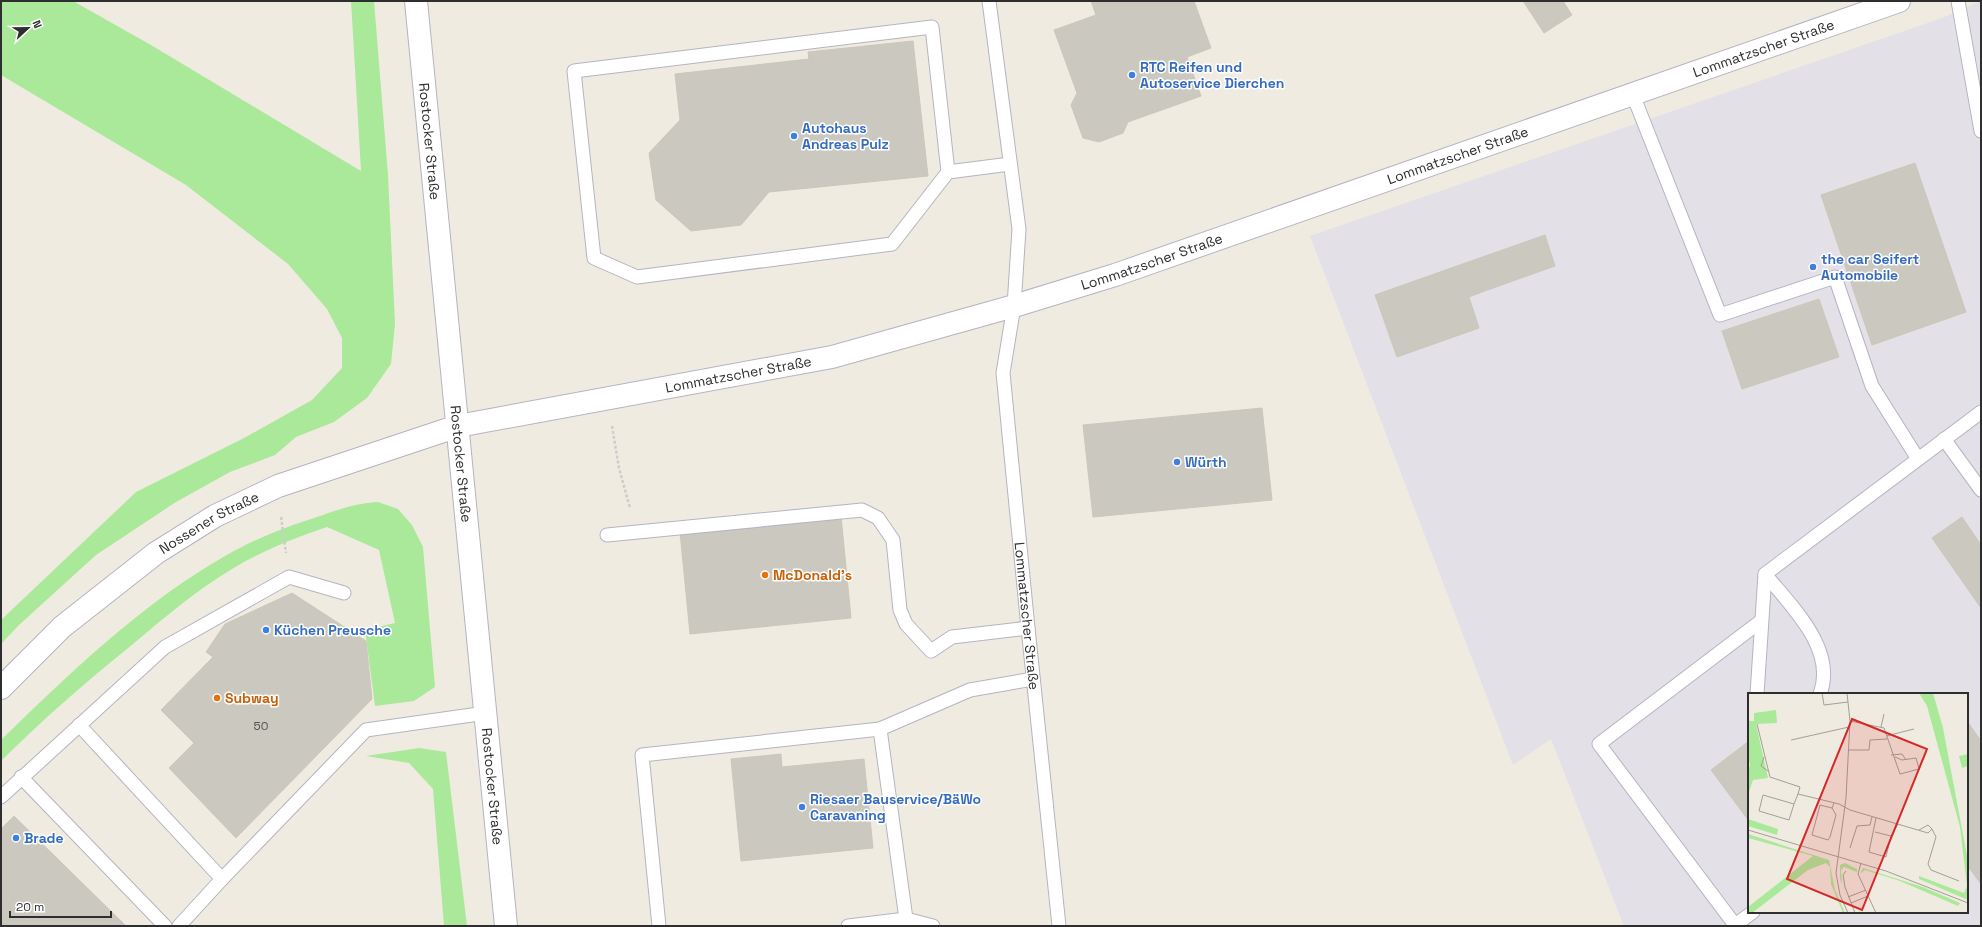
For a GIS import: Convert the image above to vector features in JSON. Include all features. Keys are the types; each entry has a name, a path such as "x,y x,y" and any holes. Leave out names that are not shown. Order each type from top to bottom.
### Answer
{"street":[{"name":"Rostocker Straße","path":"416,1 506,926"},
{"name":"Lommatzscher Straße","path":"458,426 832,357 1014,306 1116,275 1633,95 1885,3"},
{"name":"Nossener Straße","path":"1,688 62,627 156,553 215,516 278,486 458,426"}],"lane":[{"path":"989,1 1019,229 1014,306"},
{"path":"1958,1 1981,131"},
{"path":"948,172 932,27 574,71 594,258 637,277 892,244 948,172 1010,164"},
{"path":"1633,95 1720,315 1835,277 1872,386 1918,459"},
{"name":"Lommatzscher Straße","path":"1014,306 1003,373 1059,926"},
{"path":"1757,693 1765,574 1981,412"},
{"path":"1944,439 1981,490"},
{"path":"608,535 862,510 878,518 892,540 900,610 906,624 931,651 952,637 1028,628"},
{"path":"1765,574 1806,625 1821,654 1824,684 1820,693"},
{"path":"1,796 165,647 289,577 344,593"},
{"path":"1752,913 1736,925 1599,744 1761,621"},
{"path":"659,926 642,755 880,729 970,690 1033,679"},
{"path":"179,926 222,879 366,730 486,713"},
{"path":"79,725 222,879"},
{"path":"880,729 906,919"},
{"path":"21,777 165,926"},
{"path":"848,926 906,919 933,926"}],"path":[{"path":"607,398 619,468 630,508"},
{"path":"278,486 289,577"}],"shaded area":[{"path":"1981,1 1981,926 1624,926 1551,739 1513,765 1310,236 1942,18"}],"green space":[{"path":"1,1 73,1 151,45 361,171 351,1 374,1 388,175 395,324 391,364 367,398 334,422 296,437 275,455 230,472 176,502 96,555 19,625 1,644 1,620 136,492 244,438 312,400 342,368 342,338 327,309 288,264 186,185 1,75"},
{"path":"378,502 398,509 412,525 423,547 435,687 414,701 375,706 365,630 395,623 379,550 327,527 290,540 243,562 206,586 169,614 82,686 1,761 1,740 107,641 164,596 194,575 235,550 279,530 345,508"},
{"path":"419,748 446,752 467,926 444,926 433,789 409,763 366,756"}],"building":[{"name":"RTC Reifen und Autoservice Dierchen","path":"1091,1 1194,1 1211,48 1187,57 1201,96 1128,122 1123,133 1099,142 1083,138 1071,105 1077,93 1054,30 1096,15"},
{"path":"1523,1 1563,1 1572,15 1544,33"},
{"name":"Autohaus Andreas Pulz","path":"913,41 928,176 769,192 741,225 691,231 656,200 649,153 680,120 675,74 809,59 808,52"},
{"path":"1915,163 1966,312 1872,345 1821,195"},
{"path":"1545,235 1555,266 1482,292 1471,261"},
{"path":"1471,261 1482,292 1469,297 1479,328 1397,357 1375,295"},
{"path":"1819,299 1839,357 1742,389 1722,331"},
{"name":"Würth","path":"1262,408 1272,500 1093,517 1083,425"},
{"name":"McDonald's","path":"841,516 851,618 690,634 680,532"},
{"path":"1962,517 1981,545 1981,608 1932,538"},
{"path":"292,593 366,641 372,699 236,838 169,768 194,743 161,710 213,657 206,652 225,624"},
{"path":"1968,722 1981,741 1981,884 1968,866"},
{"path":"1748,742 1748,820 1711,770"},
{"name":"Riesaer Bauservice/BäWo Caravaning","path":"781,754 782,767 864,759 873,848 741,861 731,759"},
{"path":"14,816 126,926 1,926 1,829"}],"place":[{"name":"RTC Reifen und Autoservice Dierchen","path":"1132,75"},
{"name":"Autohaus Andreas Pulz","path":"794,136"},
{"name":"the car Seifert Automobile","path":"1813,267"},
{"name":"Würth","path":"1177,462"},
{"name":"McDonald's","path":"765,575"},
{"name":"Küchen Preusche","path":"266,630"},
{"name":"Subway","path":"217,698"},
{"name":"Riesaer Bauservice/BäWo Caravaning","path":"802,807"},
{"name":"Brade","path":"16,838"}]}
